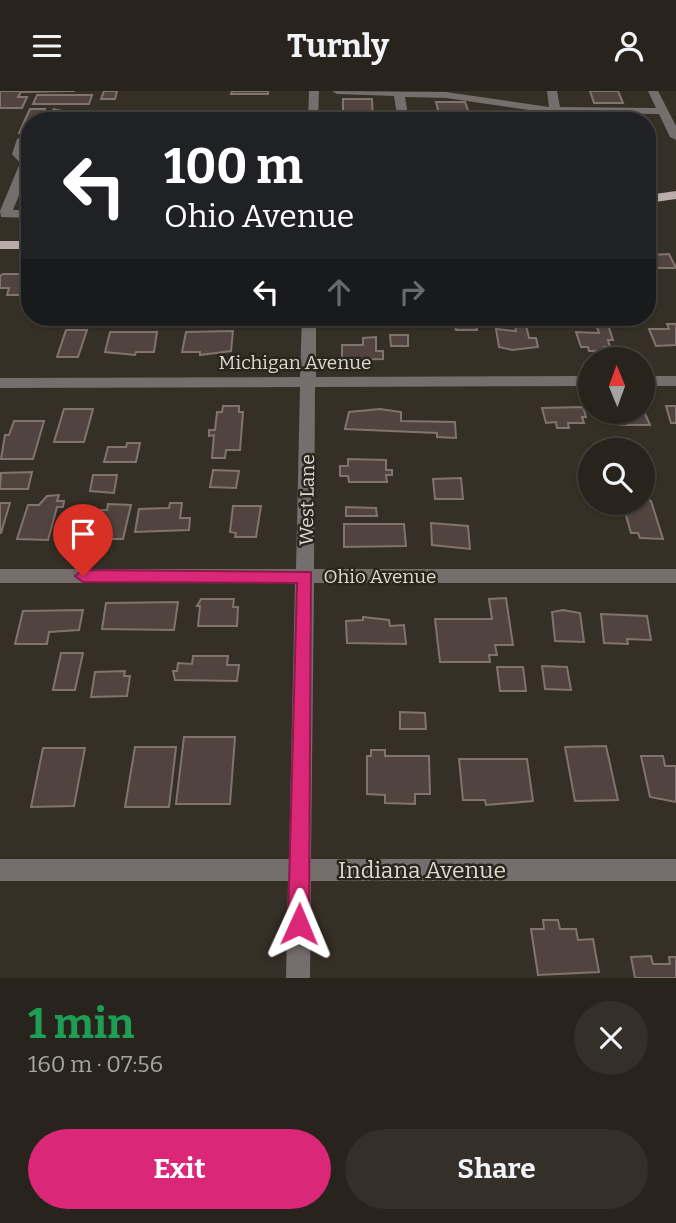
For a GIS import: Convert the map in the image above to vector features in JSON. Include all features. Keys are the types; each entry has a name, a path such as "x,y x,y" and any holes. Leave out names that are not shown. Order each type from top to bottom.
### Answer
{"main road":[{"path":"656,198 676,195"},
{"path":"0,245 21,244"}],"street":[{"path":"313,112 314,91"},
{"path":"337,91 446,95 540,112"},
{"path":"552,91 556,112"},
{"path":"653,91 676,137"},
{"path":"398,92 402,112"},
{"path":"636,112 662,111"},
{"path":"21,175 5,214 21,214"},
{"name":"West Lane","path":"298,978 309,326"},
{"name":"Michigan Avenue","path":"0,383 578,381"},
{"path":"655,381 676,381"},
{"name":"Ohio Avenue","path":"0,576 676,576"},
{"name":"Indiana Avenue","path":"0,870 676,870"}],"building":[{"path":"0,91 75,91 21,92 18,97 27,97 22,108 0,108"},
{"path":"104,91 117,91 115,99 101,99"},
{"path":"232,91 268,91 268,94 231,94"},
{"path":"590,91 618,91 623,103 594,103"},
{"path":"37,95 92,95 89,104 33,104"},
{"path":"343,99 372,99 373,112 343,112"},
{"path":"436,102 465,102 469,112 439,112"},
{"path":"30,109 45,109 44,112 29,112"},
{"path":"669,254 676,268 656,268 656,255"},
{"path":"21,274 21,295 7,295 9,288 0,288 0,276"},
{"path":"667,324 676,324 676,345 656,346 649,329 669,329"},
{"path":"455,326 476,326 477,330 456,330"},
{"path":"515,326 526,326 529,338 536,338 538,347 512,350 499,347 496,329 516,331"},
{"path":"596,326 608,326 613,340 608,340 610,347 581,347 576,332 599,333"},
{"path":"66,330 87,330 78,357 57,357"},
{"path":"233,331 231,351 200,355 200,352 182,352 186,332"},
{"path":"110,332 157,332 154,352 136,352 135,355 105,352"},
{"path":"390,335 408,335 408,346 391,346"},
{"path":"376,337 376,351 383,351 383,359 342,360 342,345 363,345 363,338"},
{"path":"223,406 239,406 239,412 243,412 240,450 226,450 225,458 212,458 214,435 209,436 209,430 215,430 217,412 222,412"},
{"path":"666,406 676,406 676,423 671,423"},
{"path":"578,407 578,423 568,423 569,428 557,428 556,422 546,423 542,408"},
{"path":"64,409 93,409 84,442 54,442"},
{"path":"380,409 401,412 401,421 455,422 456,438 437,437 437,433 345,429 349,412"},
{"path":"14,421 44,421 33,459 1,459 5,435 9,435"},
{"path":"619,424 650,425 619,425"},
{"path":"127,443 140,443 136,462 104,462 108,447 126,447"},
{"path":"348,459 386,460 386,470 392,470 392,475 386,475 387,482 349,482 348,476 340,476 340,466 348,466"},
{"path":"213,470 239,471 236,488 210,487"},
{"path":"32,472 28,489 0,489 1,473"},
{"path":"93,475 117,475 114,493 90,491"},
{"path":"461,478 463,499 435,499 433,479"},
{"path":"59,495 57,501 64,501 63,507 57,507 48,540 17,539 28,505 39,505 47,496"},
{"path":"0,503 10,503 1,533 0,533"},
{"path":"170,503 182,503 180,518 190,518 189,530 135,532 139,509 169,508"},
{"path":"108,504 131,505 123,539 93,539 100,510 107,510"},
{"path":"233,506 261,506 256,537 235,537 236,533 230,532"},
{"path":"346,507 376,508 377,516 346,516"},
{"path":"655,514 663,539 640,538 638,533 631,533 626,515"},
{"path":"431,523 468,526 470,549 432,545"},
{"path":"344,524 404,524 406,546 344,547"},
{"path":"506,598 513,645 495,645 497,655 489,655 490,662 440,662 435,619 492,619 489,599"},
{"path":"201,599 234,599 233,607 238,607 237,626 198,626 200,606 197,606"},
{"path":"178,602 174,630 102,629 106,603"},
{"path":"83,610 79,630 49,632 47,644 15,644 23,611"},
{"path":"563,610 580,613 584,642 555,641 552,612"},
{"path":"601,614 647,616 651,640 627,639 628,644 604,643"},
{"path":"363,617 389,620 390,626 404,625 406,644 347,643 346,621 363,620"},
{"path":"61,653 83,653 75,690 53,690"},
{"path":"193,656 228,656 227,665 239,665 237,681 175,680 173,671 177,671 178,663 192,664"},
{"path":"542,666 567,667 571,690 545,689"},
{"path":"497,667 523,667 526,691 500,691"},
{"path":"125,671 124,676 130,676 127,696 91,697 95,672"},
{"path":"400,712 425,713 426,729 400,729"},
{"path":"184,737 235,737 230,804 176,804"},
{"path":"606,746 618,800 575,801 565,747"},
{"path":"135,747 176,747 169,807 125,807"},
{"path":"43,748 85,748 74,806 31,807"},
{"path":"371,750 385,750 385,756 429,756 430,794 415,794 415,804 385,803 385,795 367,794 367,756 371,756"},
{"path":"641,756 663,756 665,766 676,766 676,802 650,797"},
{"path":"459,759 527,759 533,801 486,805 485,800 463,800"},
{"path":"543,920 558,920 560,929 576,929 578,940 593,939 599,972 538,975 531,929 544,929"},
{"path":"651,956 653,964 670,964 669,957 676,957 676,978 635,978 631,957"}],"route":[{"path":"83,576 305,576 299,924"}]}
